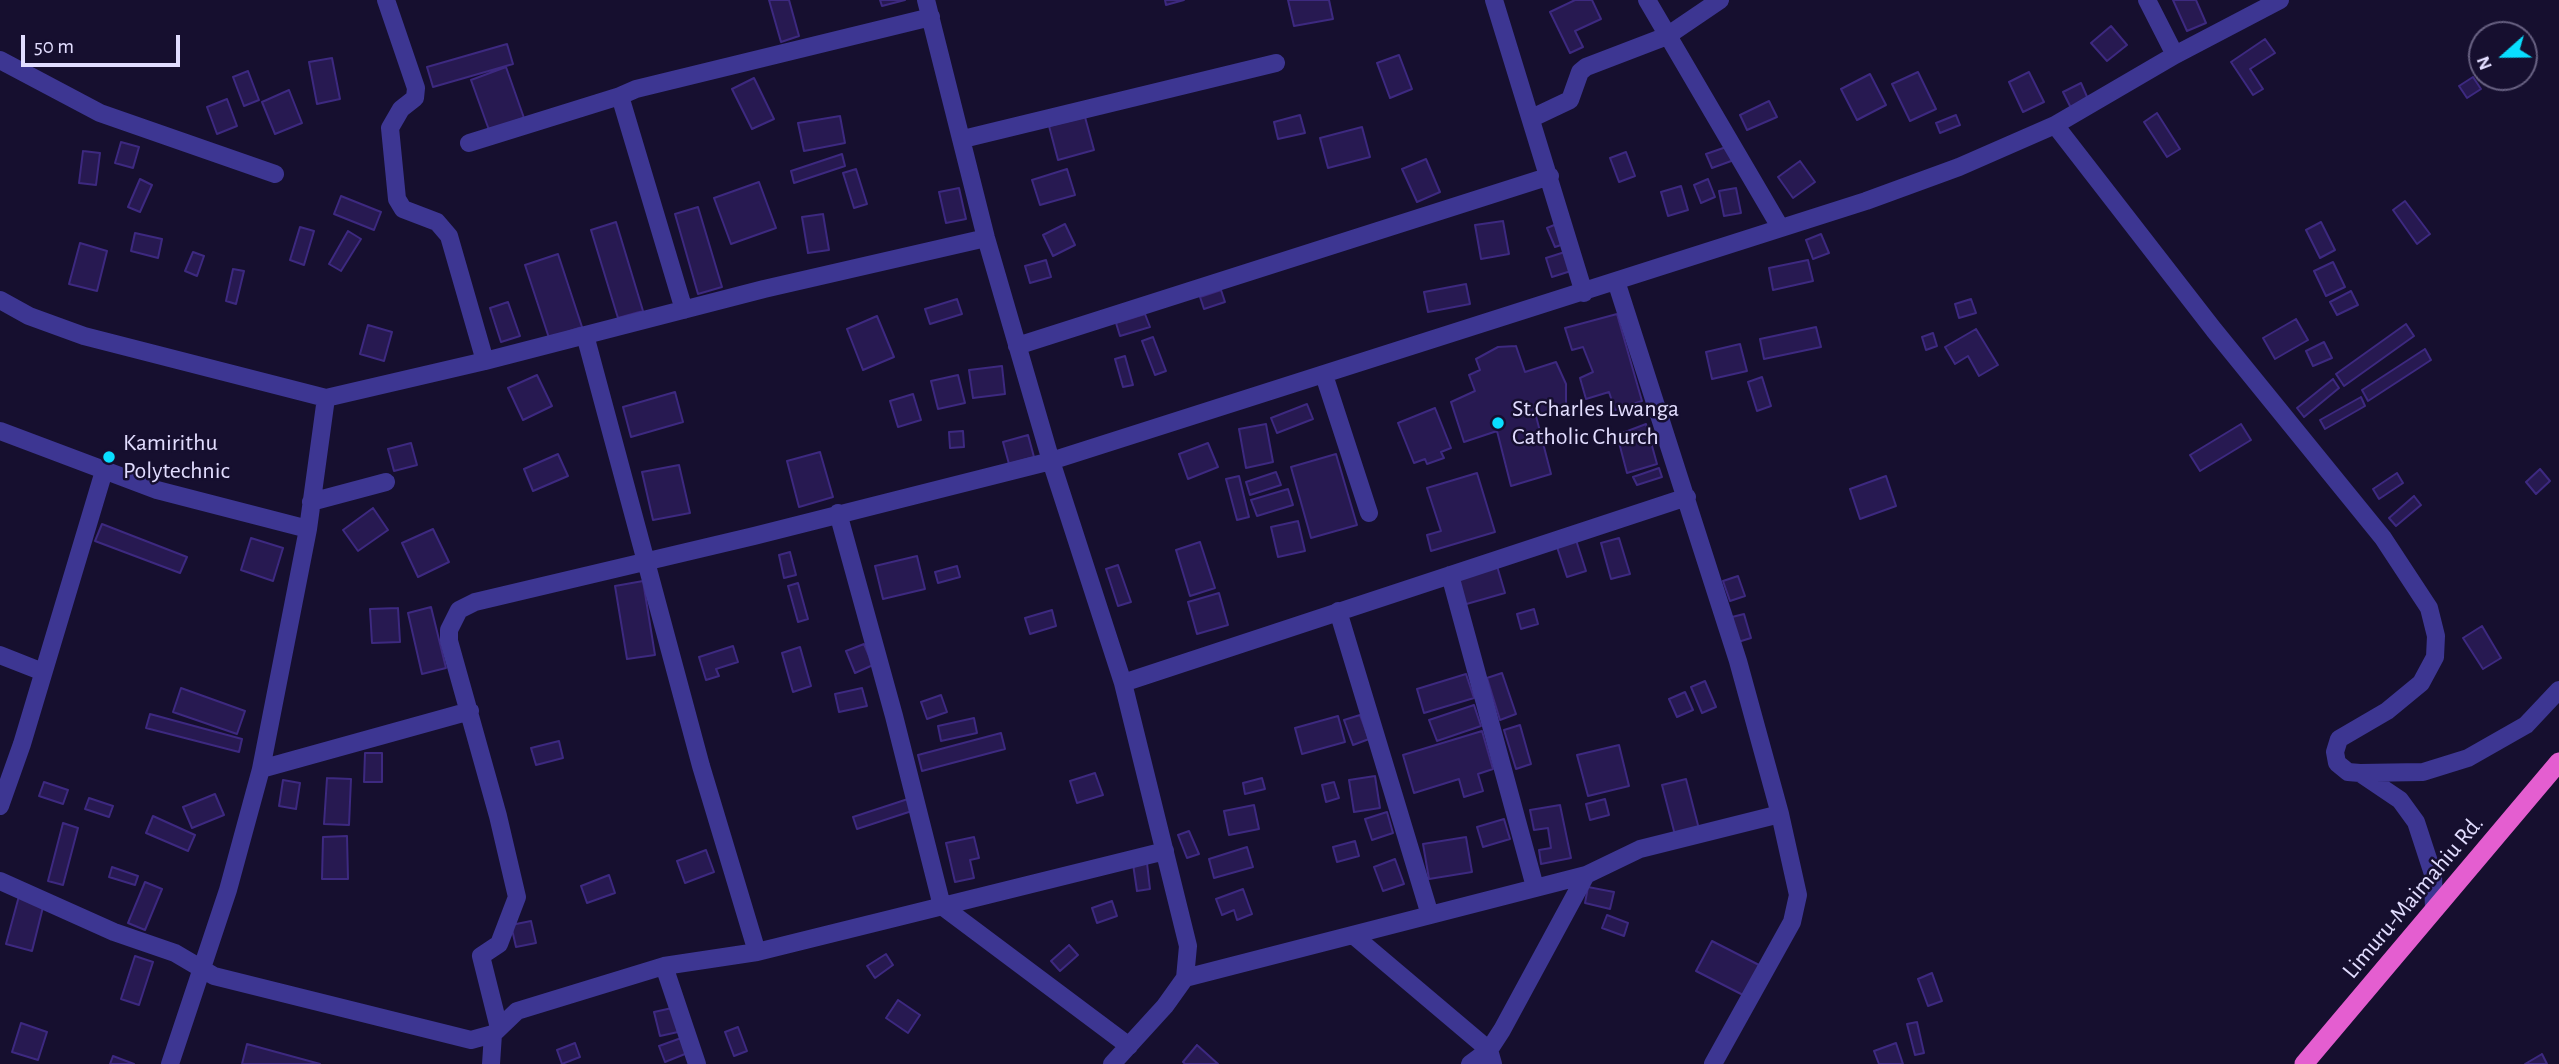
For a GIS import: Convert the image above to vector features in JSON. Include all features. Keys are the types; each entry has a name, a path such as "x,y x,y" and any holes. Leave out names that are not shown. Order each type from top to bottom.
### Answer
{"highway":[{"name":"Limuru-Maimahiu Rd.","path":"2304,1064 2559,762"}],"street":[{"path":"386,0 416,88 415,98 401,109 390,128 397,200 403,209 437,222 449,236 485,361"},
{"path":"1494,0 1584,293"},
{"path":"1647,0 1780,227"},
{"path":"1532,118 1570,100 1580,72 1586,68 1667,36 1720,0"},
{"path":"2147,0 2175,55"},
{"path":"491,1064 496,1031 481,956 499,944 517,897 470,711 449,642 449,630 459,610 475,601 754,536 1051,461 1866,201 1948,171 2055,125 2175,55 2280,0"},
{"path":"469,143 636,89 928,9 986,238 1017,346 1123,683 1188,946 1185,978 1165,1006 1112,1064"},
{"path":"0,60 100,113 275,174"},
{"path":"963,139 1276,63"},
{"path":"620,96 684,310"},
{"path":"2055,125 2214,330 2383,538 2429,608 2436,636 2435,657 2421,683 2386,711 2339,738 2335,752 2337,763 2348,772 2423,772 2468,758 2526,725 2559,690"},
{"path":"1017,346 1550,176"},
{"path":"0,300 29,316 83,336 326,398 986,238"},
{"path":"1616,281 1738,661 1780,814 1798,895 1797,908 1713,1064"},
{"path":"585,335 701,766 757,952"},
{"path":"1324,375 1368,513"},
{"path":"170,1064 202,971 261,769 308,529 326,398"},
{"path":"0,431 157,490 308,529"},
{"path":"0,806 22,744 104,471"},
{"path":"312,502 386,482"},
{"path":"1123,683 1687,497"},
{"path":"838,513 942,906 1129,1046"},
{"path":"1450,575 1535,887"},
{"path":"1338,611 1430,915"},
{"path":"0,655 43,672"},
{"path":"261,769 470,711"},
{"path":"2360,773 2400,800 2416,822 2433,874 2434,910"},
{"path":"1185,978 1586,874 1640,849 1780,814"},
{"path":"0,881 114,932 175,953 202,971 471,1040 496,1031 517,1011 664,967 757,952 1165,850"},
{"path":"1470,1064 1491,1057 1586,874"},
{"path":"1353,935 1491,1057"},
{"path":"664,967 697,1064"}],"building":[{"path":"769,0 789,0 799,36 781,42"},
{"path":"880,0 905,0 882,6"},
{"path":"1165,0 1184,0 1166,5"},
{"path":"1288,0 1329,0 1333,19 1294,26"},
{"path":"1575,0 1592,0 1601,19 1575,31 1583,47 1570,53 1550,12"},
{"path":"2173,0 2196,0 2206,23 2187,31"},
{"path":"2111,26 2127,45 2107,61 2091,43"},
{"path":"2265,39 2275,53 2250,69 2263,89 2253,95 2231,62"},
{"path":"507,44 513,64 433,87 427,67"},
{"path":"1399,55 1412,89 1390,98 1377,63"},
{"path":"332,58 340,99 317,104 309,62"},
{"path":"506,67 524,118 489,130 471,80"},
{"path":"248,71 259,100 244,106 233,77"},
{"path":"1918,72 1936,109 1910,121 1892,84"},
{"path":"2029,72 2044,102 2023,112 2009,82"},
{"path":"1870,74 1886,105 1857,120 1841,89"},
{"path":"754,78 774,119 752,129 732,89"},
{"path":"2468,80 2468,91 2478,91 2467,98 2459,86"},
{"path":"2081,83 2088,99 2071,108 2063,92"},
{"path":"289,90 302,123 275,134 262,102"},
{"path":"227,99 237,126 217,134 207,107"},
{"path":"1769,101 1777,117 1747,130 1740,115"},
{"path":"2157,113 2180,149 2167,157 2144,122"},
{"path":"1300,115 1305,133 1278,139 1274,122"},
{"path":"1956,115 1960,125 1940,133 1936,123"},
{"path":"840,116 845,143 804,151 798,123"},
{"path":"1085,117 1094,150 1058,160 1049,126"},
{"path":"1362,127 1370,157 1328,168 1320,138"},
{"path":"121,142 139,147 133,168 115,163"},
{"path":"1729,146 1734,160 1712,168 1706,154"},
{"path":"83,151 100,153 96,185 79,183"},
{"path":"1626,152 1635,176 1619,182 1610,158"},
{"path":"842,154 845,166 794,183 791,171"},
{"path":"1426,159 1440,192 1417,202 1402,169"},
{"path":"1800,161 1815,182 1793,198 1778,177"},
{"path":"856,169 867,204 854,208 843,173"},
{"path":"1067,169 1075,195 1040,205 1032,180"},
{"path":"140,179 152,185 140,212 128,207"},
{"path":"1708,179 1715,197 1701,203 1694,185"},
{"path":"759,182 776,228 731,244 714,198"},
{"path":"1681,186 1688,210 1668,216 1661,192"},
{"path":"959,188 966,219 946,223 939,192"},
{"path":"1736,188 1741,213 1724,216 1719,191"},
{"path":"341,196 381,212 374,230 334,214"},
{"path":"2405,201 2430,234 2417,244 2393,210"},
{"path":"698,207 722,287 698,294 675,214"},
{"path":"823,214 829,250 808,253 802,217"},
{"path":"1503,221 1509,254 1481,259 1475,225"},
{"path":"616,222 643,311 618,318 591,230"},
{"path":"2321,222 2335,250 2320,258 2306,230"},
{"path":"1559,223 1567,243 1555,247 1547,228"},
{"path":"1065,224 1075,245 1053,256 1043,235"},
{"path":"300,227 314,231 304,265 290,260"},
{"path":"348,231 361,239 341,271 329,264"},
{"path":"135,233 162,239 158,258 131,251"},
{"path":"1821,234 1829,253 1813,259 1806,240"},
{"path":"80,243 107,251 97,291 69,284"},
{"path":"1568,251 1574,270 1552,277 1546,258"},
{"path":"193,252 204,256 197,276 185,271"},
{"path":"558,254 582,327 549,338 525,265"},
{"path":"1046,260 1051,277 1030,283 1025,266"},
{"path":"1808,260 1813,281 1773,290 1769,268"},
{"path":"2333,262 2345,287 2326,296 2314,271"},
{"path":"233,269 244,271 236,304 226,301"},
{"path":"1466,284 1470,304 1428,312 1424,292"},
{"path":"1221,290 1225,302 1204,309 1200,297"},
{"path":"2351,291 2358,305 2337,315 2330,302"},
{"path":"957,299 962,314 930,324 925,309"},
{"path":"1971,299 1976,313 1959,318 1955,304"},
{"path":"508,302 520,336 501,342 490,308"},
{"path":"1145,314 1150,327 1120,336 1116,323"},
{"path":"1617,314 1642,401 1615,410 1609,392 1586,399 1580,378 1593,372 1583,347 1572,350 1565,328"},
{"path":"877,316 894,357 863,370 847,329"},
{"path":"2296,319 2308,340 2275,359 2263,338"},
{"path":"2406,324 2414,336 2344,386 2336,374"},
{"path":"368,325 392,332 384,361 360,354"},
{"path":"1816,327 1821,347 1764,359 1760,339"},
{"path":"1976,329 1998,365 1979,376 1968,356 1955,364 1945,347"},
{"path":"1933,333 1937,346 1926,350 1922,337"},
{"path":"1153,337 1166,371 1155,375 1142,341"},
{"path":"2324,342 2332,358 2313,366 2306,351"},
{"path":"1740,344 1747,371 1712,379 1706,352"},
{"name":"St.Charles Lwanga Catholic Church","path":"1516,346 1525,372 1556,362 1566,384 1566,406 1536,416 1551,474 1511,486 1497,431 1464,442 1451,402 1475,391 1469,375 1480,370 1476,359 1498,347"},
{"path":"2425,349 2431,360 2368,401 2362,390"},
{"path":"1125,356 1133,385 1123,387 1115,359"},
{"path":"1002,366 1005,394 973,398 969,370"},
{"path":"537,375 552,406 523,420 508,388"},
{"path":"958,375 965,403 938,409 931,381"},
{"path":"1762,377 1771,406 1757,411 1748,382"},
{"path":"2333,379 2339,388 2304,417 2297,408"},
{"path":"675,392 683,422 631,437 623,407"},
{"path":"913,394 921,420 898,427 890,401"},
{"path":"2361,397 2365,406 2325,429 2320,420"},
{"path":"1307,404 1313,419 1277,433 1271,418"},
{"path":"1435,408 1451,448 1441,452 1444,458 1427,464 1425,459 1414,463 1398,423"},
{"path":"1266,424 1273,462 1246,468 1239,429"},
{"path":"1646,424 1657,464 1627,473 1617,435"},
{"path":"2241,424 2251,440 2200,471 2190,455"},
{"path":"963,431 964,447 950,448 949,432"},
{"path":"1028,435 1034,457 1009,464 1003,442"},
{"path":"411,443 417,465 394,471 388,449"},
{"path":"1208,443 1218,467 1188,479 1179,454"},
{"path":"820,452 833,497 799,507 787,461"},
{"path":"558,454 568,476 533,491 524,469"},
{"path":"1336,454 1357,525 1311,538 1291,467"},
{"path":"679,465 690,513 653,520 642,472"},
{"path":"1659,468 1662,477 1637,485 1633,477"},
{"path":"2540,469 2550,481 2536,494 2526,482"},
{"path":"1276,472 1281,485 1250,495 1246,482"},
{"path":"1477,473 1495,532 1431,551 1427,535 1441,531 1427,488"},
{"path":"2397,473 2403,483 2379,499 2373,489"},
{"path":"1239,476 1249,517 1237,520 1226,479"},
{"path":"1886,476 1896,506 1860,519 1850,489"},
{"path":"1288,489 1293,505 1257,516 1251,500"},
{"path":"2414,496 2421,505 2396,526 2389,518"},
{"path":"373,508 388,530 358,551 343,530"},
{"path":"1298,521 1305,551 1278,557 1271,527"},
{"path":"102,524 187,557 180,573 95,541"},
{"path":"433,529 449,562 418,577 402,543"},
{"path":"251,538 283,548 273,581 241,570"},
{"path":"1619,538 1630,574 1611,579 1601,543"},
{"path":"1576,540 1586,571 1567,577 1557,547"},
{"path":"1200,542 1215,588 1190,596 1176,550"},
{"path":"790,552 796,575 784,578 779,555"},
{"path":"917,556 925,589 883,599 875,566"},
{"path":"1118,565 1131,602 1118,606 1106,569"},
{"path":"957,566 960,577 938,583 935,572"},
{"path":"1497,566 1505,593 1463,605 1455,578"},
{"path":"1738,576 1745,596 1730,601 1723,581"},
{"path":"643,581 655,655 627,659 615,586"},
{"path":"798,583 808,619 798,622 788,586"},
{"path":"1219,593 1228,625 1197,634 1188,602"},
{"path":"431,607 446,668 422,674 408,613"},
{"path":"398,608 400,642 372,643 370,609"},
{"path":"1534,609 1538,624 1521,629 1517,614"},
{"path":"1052,610 1056,626 1030,634 1025,618"},
{"path":"1744,614 1751,638 1738,642 1732,617"},
{"path":"2482,626 2501,658 2483,669 2463,638"},
{"path":"864,644 873,665 855,673 846,651"},
{"path":"733,646 738,662 716,669 719,676 706,680 699,657"},
{"path":"800,647 811,686 793,692 782,653"},
{"path":"1502,673 1516,714 1500,720 1487,678"},
{"path":"1466,674 1474,698 1424,713 1417,689"},
{"path":"1705,681 1716,707 1702,713 1691,687"},
{"path":"181,688 245,711 237,734 173,712"},
{"path":"862,688 867,706 839,712 835,694"},
{"path":"1685,692 1693,710 1677,717 1669,699"},
{"path":"941,695 947,712 927,719 921,702"},
{"path":"1474,705 1481,726 1437,741 1429,720"},
{"path":"150,714 242,739 239,752 146,728"},
{"path":"1360,715 1369,739 1353,745 1344,720"},
{"path":"1338,716 1345,742 1302,754 1295,728"},
{"path":"974,718 977,733 941,741 938,726"},
{"path":"1520,725 1531,764 1516,769 1504,730"},
{"path":"1482,731 1493,769 1478,774 1483,791 1464,797 1459,779 1414,793 1403,755"},
{"path":"1001,733 1005,749 922,771 918,755"},
{"path":"559,741 563,758 536,765 531,748"},
{"path":"1619,745 1629,786 1588,796 1577,755"},
{"path":"365,753 382,753 382,782 364,782"},
{"path":"1095,773 1103,795 1077,803 1070,781"},
{"path":"1375,776 1380,808 1354,812 1349,780"},
{"path":"327,778 351,779 349,825 324,824"},
{"path":"1262,778 1265,789 1245,794 1243,783"},
{"path":"1686,779 1699,829 1675,835 1662,785"},
{"path":"283,780 300,783 296,809 279,806"},
{"path":"44,782 68,790 63,804 39,796"},
{"path":"1334,782 1339,798 1326,802 1322,785"},
{"path":"215,794 224,815 192,828 183,807"},
{"path":"914,797 918,809 857,829 853,817"},
{"path":"89,798 113,806 109,817 85,809"},
{"path":"1605,799 1609,815 1590,820 1586,804"},
{"path":"1254,805 1259,829 1229,835 1224,811"},
{"path":"1560,805 1571,858 1541,864 1539,850 1551,848 1548,828 1534,830 1530,810"},
{"path":"1387,812 1393,833 1372,840 1365,819"},
{"path":"153,816 195,835 188,851 146,833"},
{"path":"1504,819 1510,839 1483,847 1477,827"},
{"path":"63,823 78,828 63,885 48,881"},
{"path":"1189,831 1199,854 1187,858 1178,835"},
{"path":"347,836 348,879 322,879 323,837"},
{"path":"974,837 979,858 970,860 974,878 955,882 946,843"},
{"path":"1466,837 1472,872 1429,879 1423,844"},
{"path":"1355,841 1359,856 1337,862 1333,847"},
{"path":"1247,847 1253,867 1214,878 1209,859"},
{"path":"706,850 714,872 685,883 677,861"},
{"path":"1395,859 1404,884 1383,891 1374,867"},
{"path":"1147,863 1150,889 1137,891 1133,864"},
{"path":"112,867 138,876 135,885 109,877"},
{"path":"609,875 615,893 587,903 581,886"},
{"path":"145,882 162,889 145,930 128,923"},
{"path":"1588,887 1614,892 1610,909 1585,903"},
{"path":"1243,889 1252,914 1237,920 1234,910 1222,915 1216,899"},
{"path":"19,896 44,903 32,951 6,944"},
{"path":"1112,901 1117,916 1097,923 1092,908"},
{"path":"1607,915 1628,923 1624,936 1602,928"},
{"path":"531,921 536,943 516,947 511,925"},
{"path":"1712,941 1761,966 1745,996 1696,971"},
{"path":"1069,945 1078,955 1060,971 1051,961"},
{"path":"886,954 893,965 875,978 867,966"},
{"path":"135,956 153,962 139,1005 121,999"},
{"path":"1932,973 1942,1001 1928,1006 1918,979"},
{"path":"898,1000 920,1015 908,1033 886,1018"},
{"path":"672,1008 678,1032 660,1036 654,1012"},
{"path":"1917,1022 1924,1053 1915,1055 1907,1024"},
{"path":"21,1023 47,1032 38,1060 12,1052"},
{"path":"738,1027 747,1051 734,1056 725,1032"},
{"path":"684,1037 690,1052 665,1062 659,1046"},
{"path":"575,1043 580,1057 562,1064 557,1050"},
{"path":"1896,1043 1903,1064 1879,1064 1874,1051"},
{"path":"247,1044 320,1064 242,1064"},
{"path":"1197,1045 1218,1064 1185,1064 1183,1062"},
{"path":"2542,1054 2547,1064 2525,1064"},
{"path":"113,1056 134,1064 110,1064"}],"place":[{"name":"St.Charles Lwanga Catholic Church","path":"1498,423"},
{"name":"Kamirithu Polytechnic","path":"109,457"}]}
